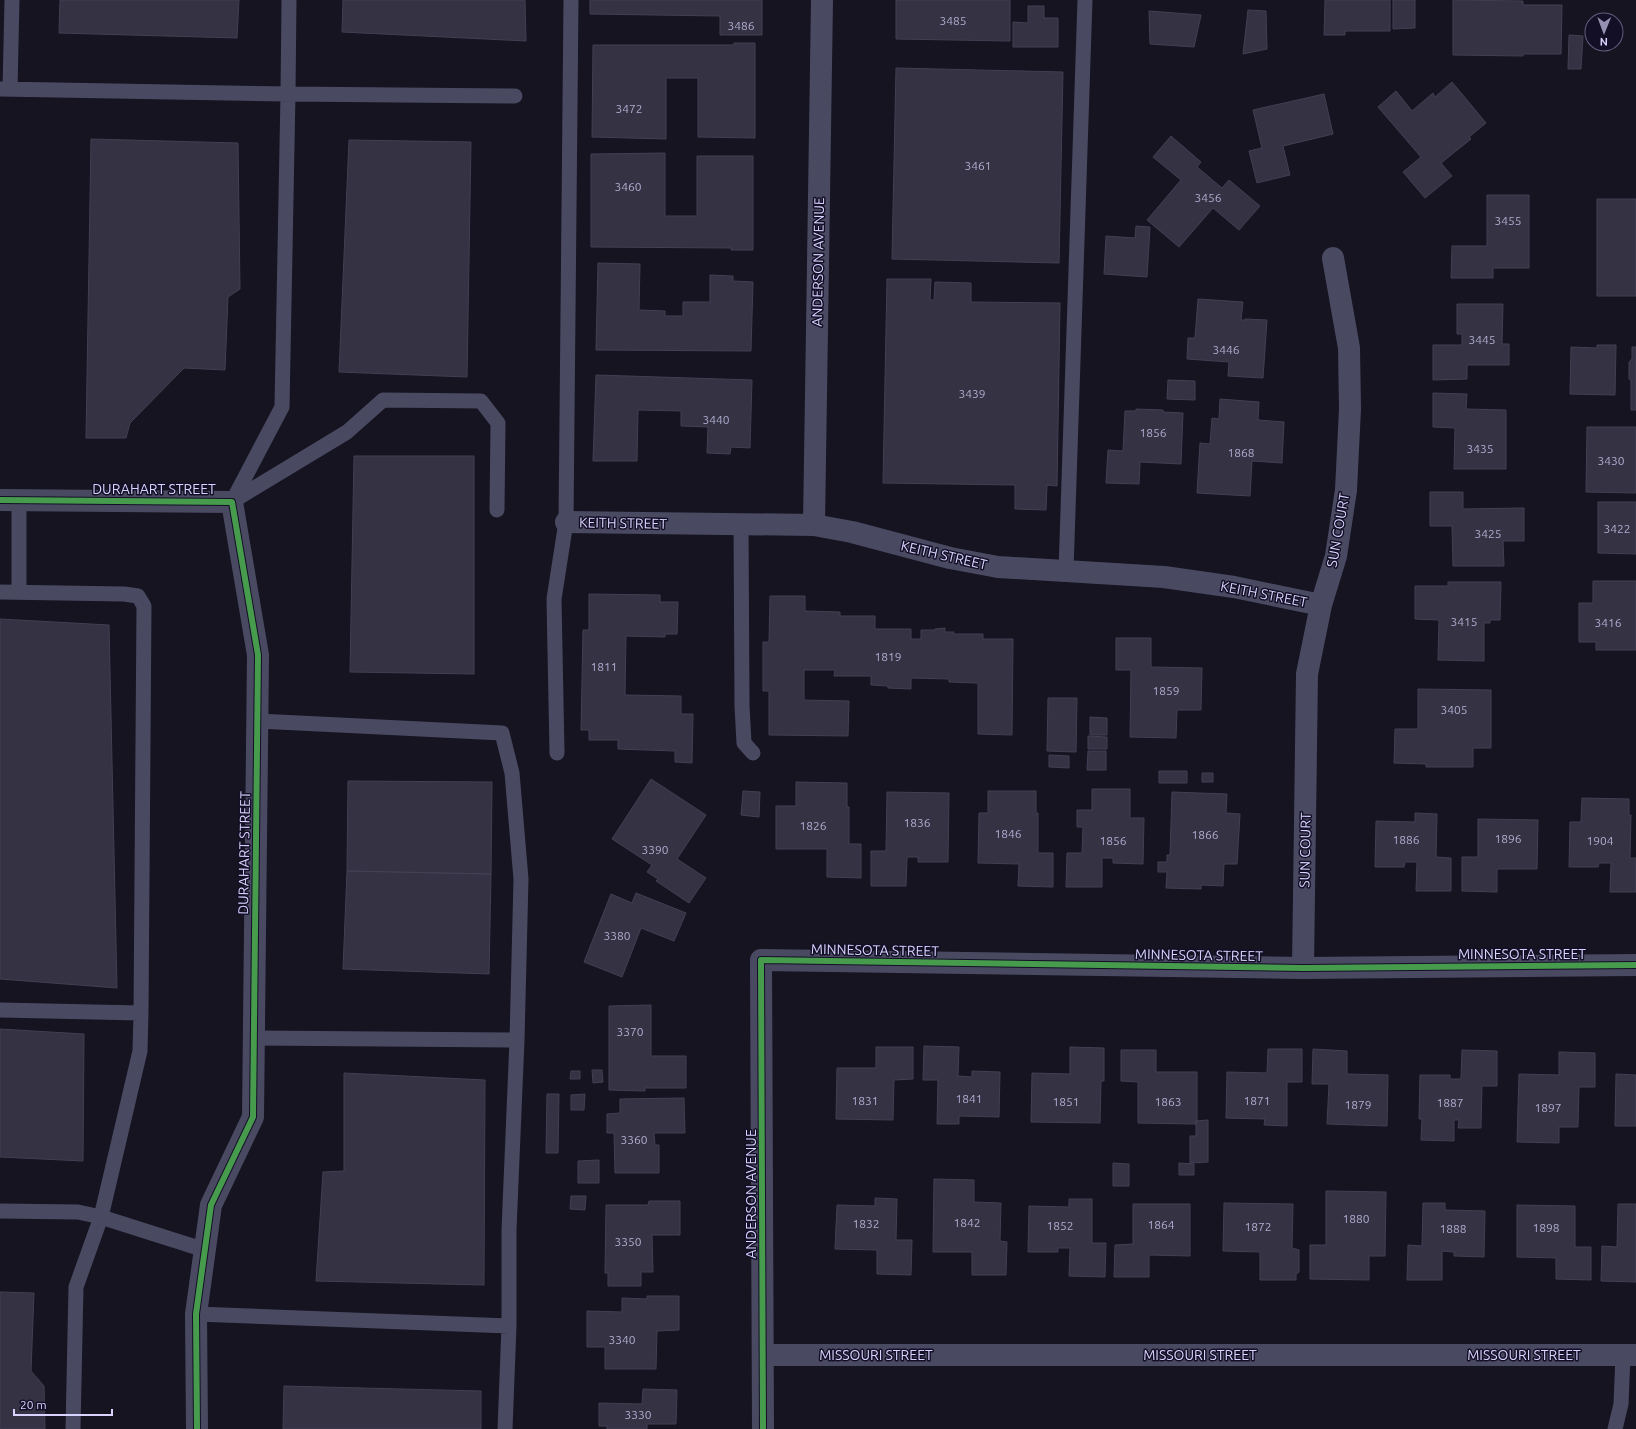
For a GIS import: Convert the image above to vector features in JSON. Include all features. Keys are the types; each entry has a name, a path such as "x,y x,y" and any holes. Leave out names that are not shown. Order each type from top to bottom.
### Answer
{"street":[{"name":"ANDERSON AVENUE","path":"814,525 822,0"},
{"name":"SUN COURT","path":"1303,968 1307,674 1321,605 1336,556 1346,490 1350,409 1349,348 1333,258"},
{"name":"DURAHART STREET","path":"9,500 232,502 258,655 253,1117 211,1205 196,1314 197,1429"},
{"name":"KEITH STREET","path":"566,522 814,525 852,532 950,558 998,567 1164,577 1234,587 1321,605"},
{"name":"ANDERSON AVENUE","path":"761,960 764,1355 763,1429"},
{"name":"MINNESOTA STREET","path":"761,960 1303,968 1636,966"},
{"name":"MISSOURI STREET","path":"764,1355 1629,1355"}],"lane":[{"path":"12,0 5,89 515,96"},
{"path":"232,502 282,407 289,0"},
{"path":"557,753 554,599 566,522 571,0"},
{"path":"1066,571 1085,0"},
{"path":"232,502 347,432 383,400 481,401 498,423 496,510"},
{"path":"9,500 19,592"},
{"path":"741,524 742,706 744,744 753,753"},
{"path":"0,592 124,594 138,596 144,606 142,1013 140,1051 101,1217 76,1287 73,1429"},
{"path":"258,721 502,733 512,773 521,879 517,1040 509,1230 510,1326 505,1429"},
{"path":"0,1010 142,1013"},
{"path":"254,1038 517,1040"},
{"path":"0,1211 78,1212 101,1217 205,1250"},
{"path":"196,1314 510,1326"},
{"path":"1615,1429 1621,1404 1629,1355"}],"building":[{"path":"60,0 239,0 237,38 59,33"},
{"path":"343,0 525,0 526,41 342,32"},
{"path":"590,0 762,0 762,35 720,35 720,16 590,14"},
{"path":"896,0 1010,0 1010,41 896,39"},
{"path":"1325,0 1390,0 1390,31 1345,31 1345,35 1324,35"},
{"path":"1393,0 1415,0 1415,28 1393,29"},
{"path":"1453,0 1523,1 1523,5 1562,5 1561,54 1523,54 1523,56 1453,55"},
{"path":"1028,6 1044,6 1044,18 1058,18 1058,47 1013,47 1013,22 1028,23"},
{"path":"1248,10 1266,11 1267,49 1243,54"},
{"path":"1149,11 1201,15 1194,47 1150,44"},
{"path":"1569,35 1583,36 1581,69 1568,69"},
{"path":"734,43 755,43 755,138 698,137 698,78 666,78 666,139 592,137 593,45 734,45"},
{"path":"896,68 1063,72 1059,263 892,259"},
{"path":"1452,82 1486,123 1469,137 1471,139 1441,163 1452,176 1425,198 1403,172 1421,157 1378,107 1396,91 1412,111 1433,93 1435,97"},
{"path":"1324,94 1333,134 1283,146 1290,175 1257,183 1249,151 1262,148 1253,110"},
{"path":"1171,136 1201,162 1197,167 1222,188 1229,180 1260,206 1239,230 1213,208 1179,247 1147,220 1181,180 1153,157"},
{"path":"91,139 238,143 240,289 228,297 225,370 184,368 130,423 126,438 86,438"},
{"path":"349,140 471,142 467,377 339,372"},
{"path":"665,153 665,216 697,216 697,156 753,156 753,250 731,250 731,248 591,247 591,154"},
{"path":"1487,195 1529,195 1529,268 1493,268 1493,278 1451,278 1452,246 1487,246"},
{"path":"1597,199 1636,199 1636,296 1597,296"},
{"path":"1136,226 1150,227 1147,277 1104,274 1106,236 1135,238"},
{"path":"598,263 640,264 639,310 665,311 665,316 683,316 683,302 710,302 710,275 733,276 733,281 753,282 751,351 596,350"},
{"path":"887,279 931,279 930,300 934,300 935,282 971,283 971,302 1060,303 1057,486 1047,485 1046,510 1015,509 1015,485 883,483"},
{"path":"1198,299 1243,302 1241,320 1267,320 1263,378 1228,376 1229,362 1187,359 1188,338 1195,338"},
{"path":"1457,304 1503,304 1502,344 1509,344 1509,365 1467,365 1467,379 1433,380 1433,345 1462,345 1462,334 1457,334"},
{"path":"1597,345 1616,345 1615,395 1570,394 1571,347 1597,348"},
{"path":"1632,347 1636,347 1636,410 1631,410 1631,380 1629,379 1629,362 1632,359"},
{"path":"596,375 752,380 750,448 731,447 730,454 707,453 708,427 681,426 681,411 638,410 637,461 593,461"},
{"path":"1168,380 1195,381 1195,400 1167,399"},
{"path":"1433,393 1467,394 1466,409 1506,410 1506,469 1454,469 1455,428 1433,427"},
{"path":"1220,399 1259,402 1258,420 1284,422 1282,463 1252,461 1250,496 1197,493 1200,443 1210,444 1212,418 1219,419"},
{"path":"1136,409 1163,410 1163,412 1183,413 1181,464 1140,462 1139,484 1106,483 1108,450 1123,451 1125,411 1136,411"},
{"path":"1587,427 1636,427 1636,493 1586,492"},
{"path":"354,456 474,456 474,674 350,672"},
{"path":"1430,492 1463,492 1463,509 1524,508 1524,541 1503,541 1504,566 1453,566 1452,526 1430,526"},
{"path":"1598,502 1636,502 1636,554 1598,553"},
{"path":"1593,581 1636,581 1636,650 1596,650 1596,642 1579,642 1579,603 1593,603"},
{"path":"1448,582 1501,582 1500,620 1490,620 1490,623 1484,623 1484,661 1438,660 1439,620 1415,619 1415,586 1448,586"},
{"path":"589,594 660,595 660,602 678,602 677,634 665,634 665,637 626,636 625,695 681,696 681,714 693,714 692,763 675,762 675,751 618,749 618,740 589,740 589,730 581,730 583,630 589,630"},
{"path":"770,596 805,596 805,611 840,612 840,616 875,616 875,629 911,629 911,639 921,639 921,630 945,628 945,632 954,632 953,634 983,634 983,639 1013,639 1012,735 978,734 978,683 949,682 949,679 911,678 911,689 888,688 888,686 871,685 871,676 834,676 835,670 804,670 804,700 849,701 848,736 769,735 769,691 763,691 763,642 769,642"},
{"path":"0,619 109,625 117,988 0,979"},
{"path":"1116,638 1151,638 1151,667 1202,668 1201,710 1177,710 1176,738 1130,737 1131,670 1116,670"},
{"path":"1418,689 1491,690 1491,748 1473,748 1473,767 1426,767 1426,764 1394,763 1395,729 1418,729"},
{"path":"1048,698 1077,698 1076,752 1047,751"},
{"path":"1090,717 1107,718 1107,735 1090,735"},
{"path":"1088,736 1107,737 1107,749 1088,749"},
{"path":"1088,751 1106,751 1106,770 1087,770"},
{"path":"1049,755 1069,756 1069,768 1049,767"},
{"path":"1159,771 1187,771 1187,783 1159,783"},
{"path":"1202,773 1213,773 1213,782 1202,782"},
{"path":"651,779 706,815 677,859 706,878 689,903 656,881 658,879 647,872 652,865 612,839"},
{"path":"348,781 492,782 491,874 347,871"},
{"path":"796,782 847,783 847,807 849,807 849,844 861,844 861,878 827,877 827,849 776,849 776,806 796,806"},
{"path":"1092,789 1130,789 1130,818 1144,818 1143,864 1113,863 1113,858 1102,858 1102,887 1066,887 1067,853 1082,853 1083,827 1077,827 1077,810 1092,810"},
{"path":"743,791 760,792 759,817 741,815"},
{"path":"988,791 1036,791 1036,813 1038,813 1038,853 1053,853 1053,887 1018,886 1019,864 978,863 979,813 988,813"},
{"path":"887,792 949,793 948,862 918,862 918,857 907,857 906,886 871,886 871,851 886,851"},
{"path":"1172,792 1227,794 1226,813 1240,814 1237,864 1224,864 1223,886 1201,885 1201,889 1166,888 1167,872 1158,872 1158,862 1167,862 1167,855 1170,855"},
{"path":"1582,798 1629,799 1629,815 1631,815 1630,858 1636,858 1636,892 1610,892 1611,863 1599,863 1598,867 1569,867 1570,822 1581,822"},
{"path":"1415,813 1437,814 1436,857 1451,858 1451,891 1416,891 1417,862 1405,862 1404,867 1375,867 1376,821 1415,822"},
{"path":"1478,819 1538,820 1537,869 1497,869 1497,892 1462,891 1462,857 1478,857"},
{"path":"347,871 491,874 489,974 343,969"},
{"path":"636,893 686,913 674,941 641,928 622,977 584,962 611,894 632,903"},
{"path":"651,1005 651,1056 686,1056 686,1088 645,1088 645,1091 609,1090 609,1006"},
{"path":"0,1029 84,1034 83,1161 0,1157"},
{"path":"924,1046 959,1047 958,1076 972,1077 972,1071 1000,1072 999,1117 959,1116 959,1124 937,1124 938,1080 923,1080"},
{"path":"876,1047 913,1047 913,1079 894,1080 893,1120 836,1119 837,1068 876,1068"},
{"path":"1070,1047 1104,1048 1104,1081 1101,1081 1100,1123 1031,1122 1032,1073 1070,1074"},
{"path":"1268,1049 1302,1049 1302,1082 1287,1082 1287,1126 1264,1125 1265,1119 1226,1118 1227,1072 1267,1073"},
{"path":"1313,1049 1347,1051 1347,1074 1388,1075 1387,1126 1327,1124 1329,1084 1312,1084"},
{"path":"1121,1050 1156,1050 1156,1072 1197,1072 1196,1124 1138,1123 1138,1082 1121,1081"},
{"path":"1462,1050 1497,1051 1497,1086 1482,1086 1481,1128 1458,1128 1459,1120 1454,1120 1454,1141 1421,1140 1422,1119 1419,1119 1420,1075 1450,1075 1450,1079 1461,1079"},
{"path":"1559,1052 1595,1053 1595,1087 1579,1087 1578,1127 1559,1127 1559,1143 1517,1142 1519,1074 1559,1075"},
{"path":"592,1070 602,1070 603,1082 593,1083"},
{"path":"571,1071 580,1071 580,1079 570,1079"},
{"path":"344,1073 485,1080 484,1285 316,1281 323,1172 344,1171"},
{"path":"1616,1074 1636,1075 1636,1126 1615,1126"},
{"path":"547,1094 559,1094 558,1153 546,1153"},
{"path":"585,1094 584,1110 571,1110 571,1095"},
{"path":"684,1098 685,1133 654,1133 655,1145 659,1145 659,1173 615,1173 614,1133 607,1133 607,1114 620,1113 620,1099"},
{"path":"1208,1120 1208,1162 1190,1163 1190,1136 1196,1136 1196,1121"},
{"path":"599,1160 599,1183 578,1183 578,1161"},
{"path":"1113,1163 1129,1164 1129,1186 1113,1186"},
{"path":"1179,1163 1194,1164 1194,1175 1179,1175"},
{"path":"934,1179 974,1180 974,1202 1001,1203 1000,1241 1007,1242 1006,1275 972,1275 972,1252 933,1252"},
{"path":"1326,1191 1386,1192 1385,1256 1369,1256 1369,1280 1310,1279 1310,1245 1326,1245"},
{"path":"571,1196 586,1196 585,1210 570,1209"},
{"path":"875,1198 897,1199 896,1240 912,1240 911,1275 877,1274 877,1250 835,1249 837,1205 875,1206"},
{"path":"1069,1199 1092,1199 1092,1243 1106,1243 1105,1277 1069,1276 1070,1248 1058,1248 1058,1252 1028,1252 1029,1206 1069,1207"},
{"path":"649,1201 680,1201 680,1235 652,1235 653,1272 641,1272 641,1286 608,1286 608,1273 605,1273 606,1205 648,1205"},
{"path":"1224,1203 1293,1204 1292,1248 1299,1250 1299,1272 1296,1274 1296,1280 1260,1280 1260,1252 1223,1251"},
{"path":"1423,1203 1445,1203 1445,1210 1485,1211 1484,1257 1454,1256 1454,1252 1442,1251 1442,1280 1407,1280 1408,1245 1422,1246"},
{"path":"1133,1204 1190,1204 1190,1256 1149,1255 1149,1277 1114,1277 1115,1245 1133,1244"},
{"path":"1618,1204 1636,1204 1636,1282 1601,1281 1602,1246 1617,1247"},
{"path":"1517,1205 1575,1206 1575,1247 1591,1247 1591,1280 1556,1279 1556,1258 1517,1257"},
{"path":"0,1292 34,1293 31,1371 44,1386 45,1429 0,1429"},
{"path":"647,1296 679,1296 679,1330 657,1331 656,1369 605,1369 605,1347 587,1347 587,1311 622,1312 622,1298 647,1299"},
{"path":"284,1386 481,1391 481,1429 283,1429"},
{"path":"643,1389 677,1390 676,1424 647,1424 647,1429 607,1429 607,1426 599,1426 599,1403 642,1404"}],"cycle path":[{"path":"0,500 232,502 258,655 253,1117 211,1205 196,1314 197,1429"},
{"path":"763,1429 761,960 1303,968 1636,965"}]}
